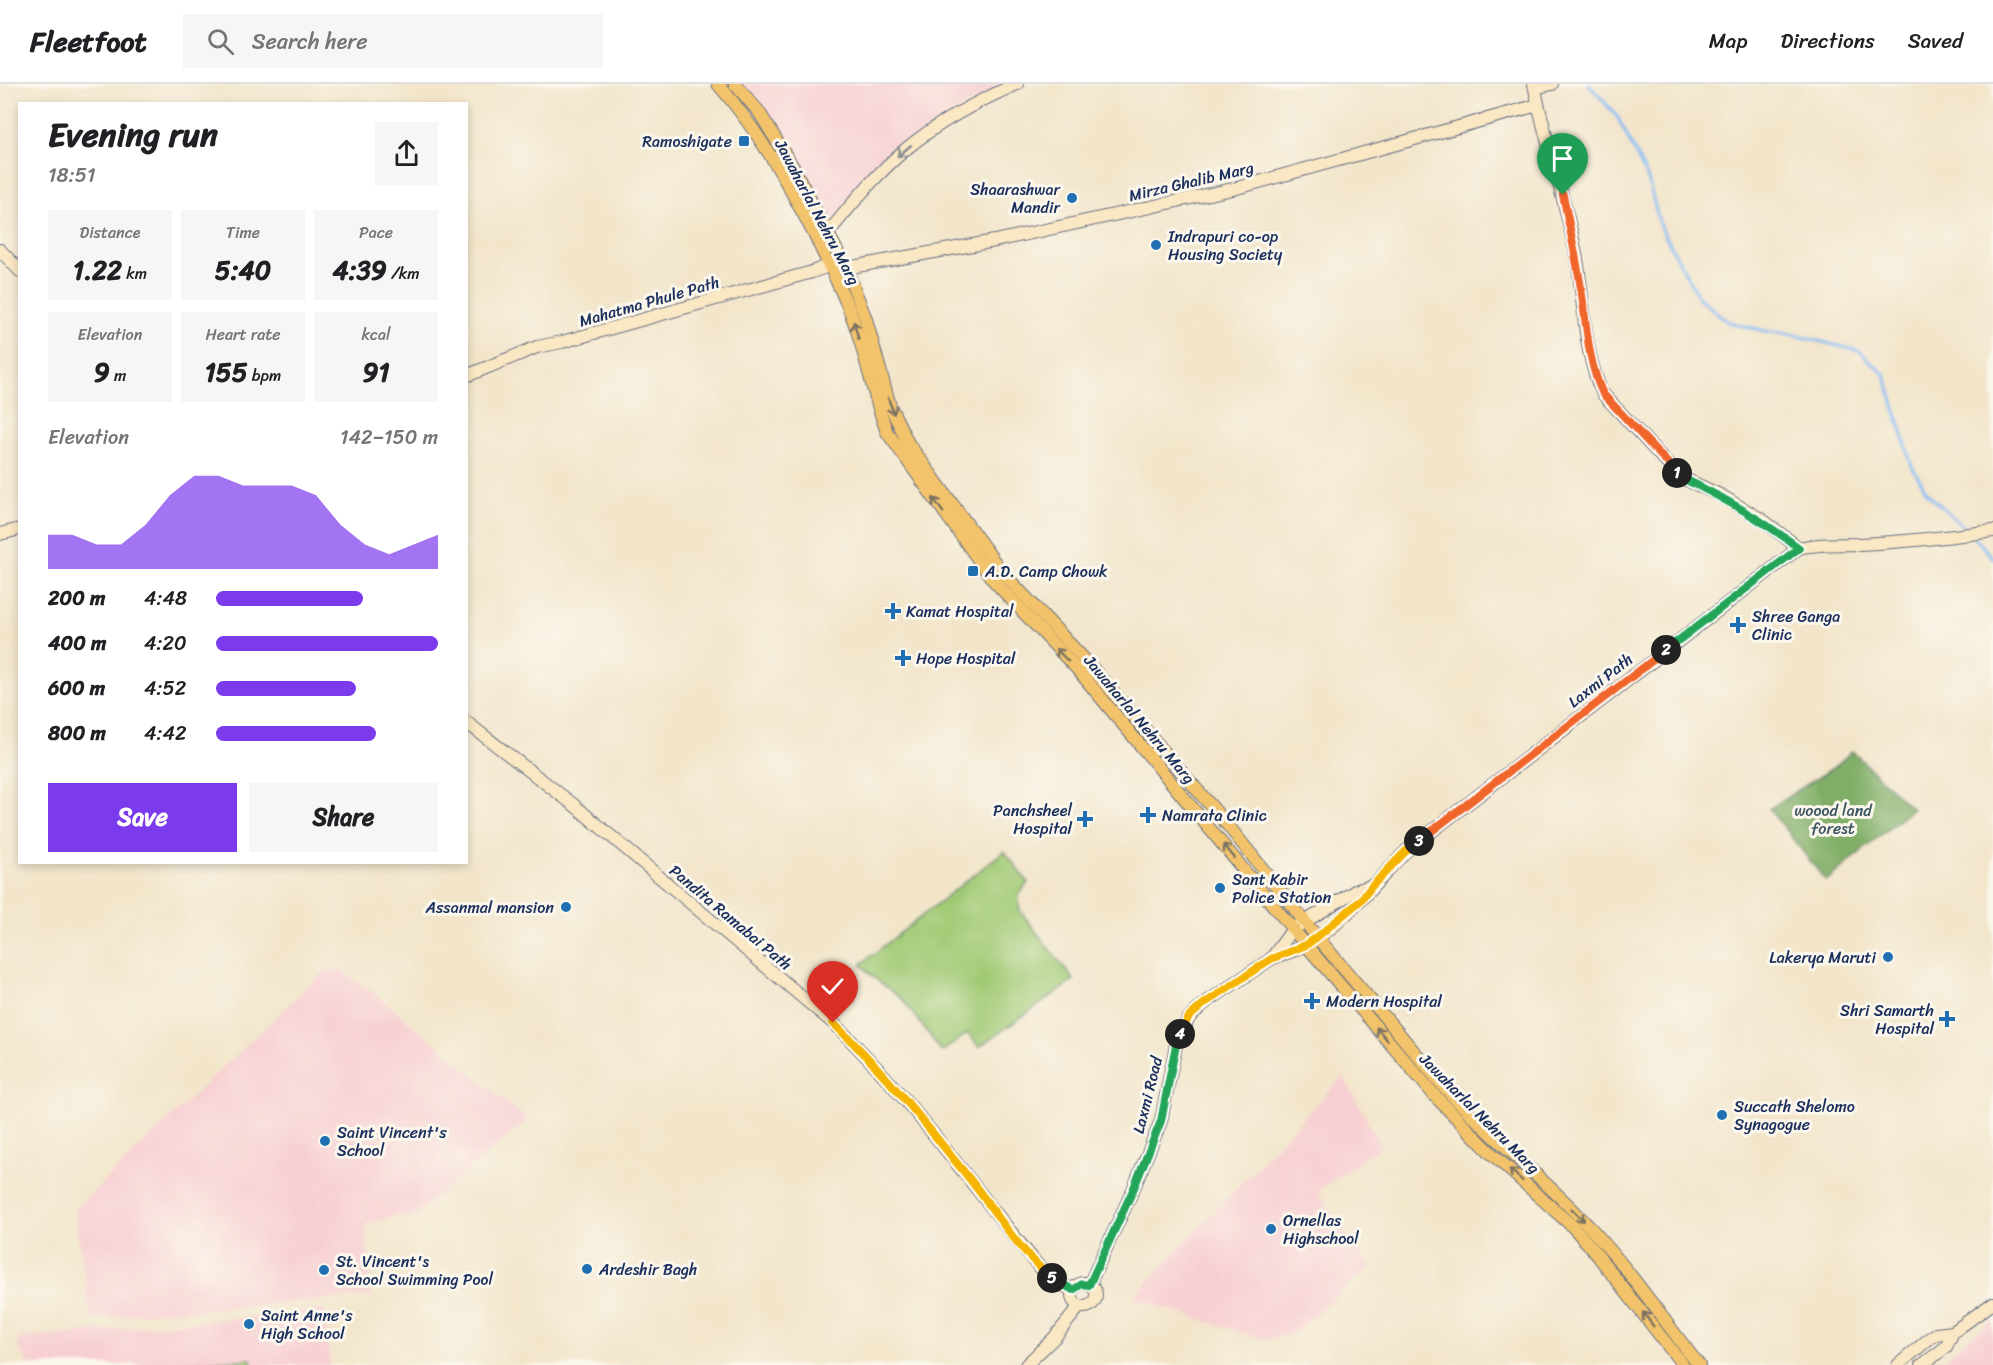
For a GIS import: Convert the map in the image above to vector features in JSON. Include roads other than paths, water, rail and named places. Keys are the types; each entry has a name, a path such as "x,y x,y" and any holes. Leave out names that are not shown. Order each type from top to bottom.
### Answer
{"main road":[{"name":"Jawaharlal Nehru Marg","path":"718,84 754,128 783,175 816,240 840,265"},
{"name":"Jawaharlal Nehru Marg","path":"735,84 759,112 794,169 828,233 840,265 866,318 903,446 993,580 1078,670 1306,945 1436,1097 1491,1153 1572,1226 1591,1247 1683,1365"},
{"name":"Jawaharlal Nehru Marg","path":"903,446 1002,572 1087,662 1230,828 1304,922 1465,1110 1580,1217 1600,1239 1699,1365"}],"street":[{"path":"816,240 828,233 879,174 907,148 985,98 1017,84"},
{"path":"1552,84 1534,86 1563,195 1576,257 1590,357 1597,381 1603,394 1680,477 1722,496 1764,521 1799,548 1993,531"},
{"name":"Mirza Ghalib Marg","path":"840,265 995,241 1237,189 1538,105"},
{"path":"0,250 18,269"},
{"name":"Mahatma Phule Path","path":"468,375 537,347 840,265"},
{"path":"0,534 18,530"},
{"name":"Laxmi Path","path":"1271,959 1306,945 1317,937 1360,901 1405,852 1799,548"},
{"name":"Pandita Ramabai Path","path":"468,724 574,805 860,1047 905,1098 1040,1268 1073,1290"},
{"name":"Laxmi Road","path":"1089,1285 1133,1190 1161,1121 1176,1045 1189,1017 1205,1003 1271,959 1293,929 1355,891 1372,886"},
{"path":"1082,1284 1089,1285 1095,1293 1094,1300 1087,1306 1080,1306 1073,1300 1073,1290 1082,1284"},
{"path":"1899,1365 1936,1334 1953,1332 1993,1304"},
{"path":"1026,1365 1054,1338 1080,1306"},
{"path":"1922,1365 1946,1347 1953,1332"}],"waterway":[{"path":"1589,84 1618,118 1648,179 1660,226 1699,298 1728,322 1859,351 1885,375 1912,466 1928,494 1967,530"},
{"path":"1974,537 1993,558"}],"place":[{"name":"Ramoshigate","path":"744,141"},
{"name":"Shaarashwar Mandir","path":"1072,198"},
{"name":"Indrapuri co-op Housing Society","path":"1156,245"},
{"name":"A.D. Camp Chowk","path":"973,571"},
{"name":"Kamat Hospital","path":"893,611"},
{"name":"Shree Ganga Clinic","path":"1738,625"},
{"name":"Hope Hospital","path":"903,658"},
{"name":"Namrata Clinic","path":"1148,815"},
{"name":"Panchsheel Hospital","path":"1085,819"},
{"name":"Sant Kabir Police Station","path":"1220,888"},
{"name":"Assanmal mansion","path":"566,907"},
{"name":"Lakerya Maruti","path":"1888,957"},
{"name":"Modern Hospital","path":"1312,1001"},
{"name":"Shri Samarth Hospital","path":"1947,1019"},
{"name":"Succath Shelomo Synagogue","path":"1722,1115"},
{"name":"Saint Vincent's School","path":"325,1141"},
{"name":"Ornellas Highschool","path":"1271,1229"},
{"name":"Ardeshir Bagh","path":"587,1269"},
{"name":"St. Vincent's School Swimming Pool","path":"324,1270"},
{"name":"Saint Anne's High School","path":"249,1324"}],"park label":[{"name":"woood land forest","path":"1833,819"}]}
